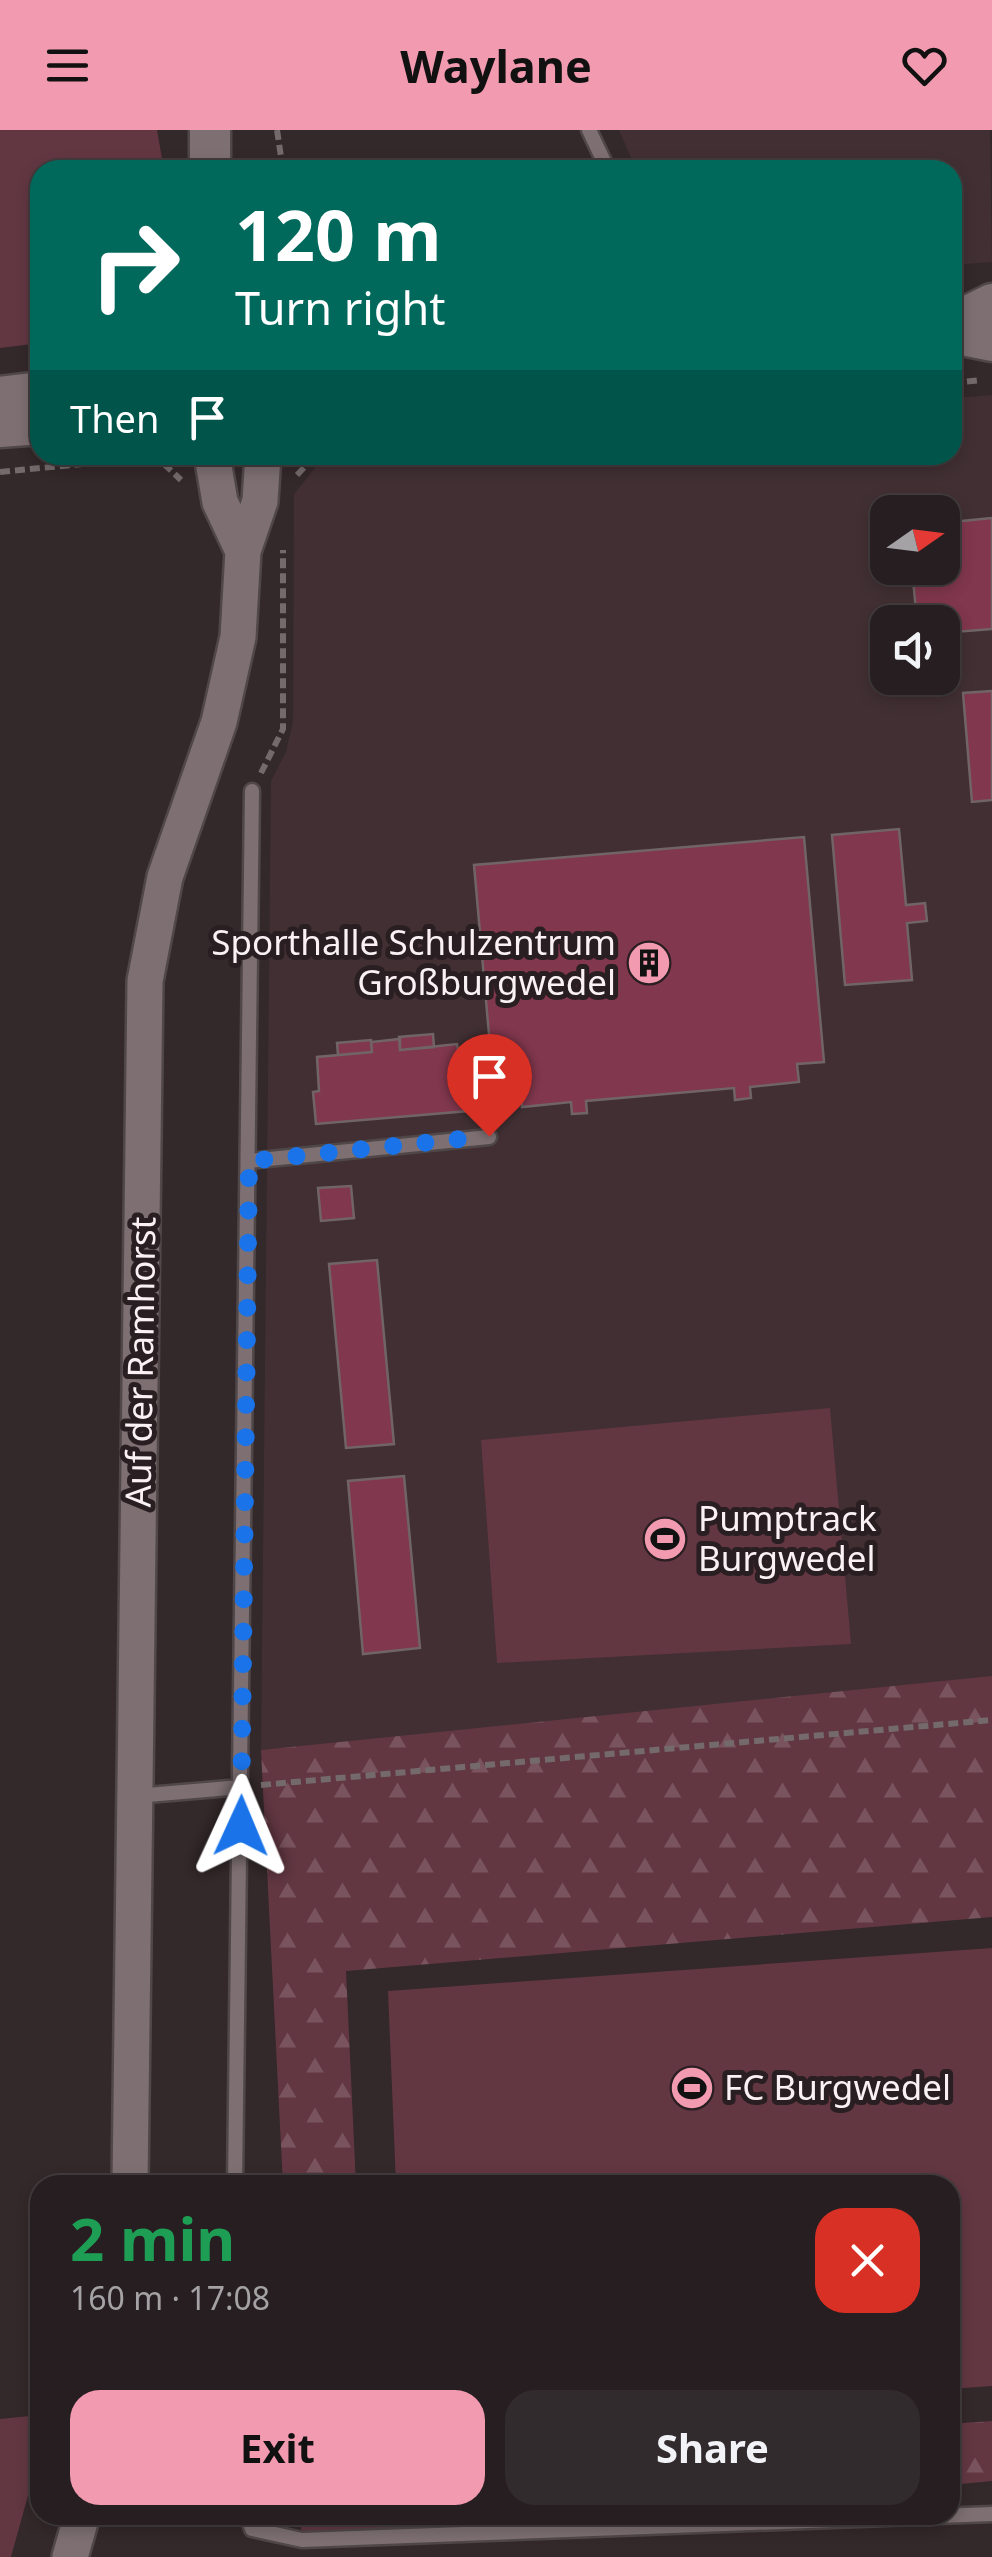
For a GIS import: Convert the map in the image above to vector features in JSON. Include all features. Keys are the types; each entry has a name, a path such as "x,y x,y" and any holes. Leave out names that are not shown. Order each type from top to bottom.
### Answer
{"main road":[{"path":"962,319 992,304"},
{"path":"962,335 992,341"},
{"path":"0,397 30,393"},
{"path":"0,427 30,425"}],"street":[{"name":"Auf der Ramhorst","path":"214,465 220,502 243,552"},
{"name":"Auf der Ramhorst","path":"130,2175 145,981 165,877 222,705 238,637 243,552 260,502 262,465"},
{"path":"70,2557 79,2525"}],"lane":[{"path":"589,130 603,160"},
{"path":"236,2175 252,791"},
{"path":"249,1161 489,1136"},
{"path":"136,1796 241,1786"},
{"path":"960,2515 992,2514"},
{"path":"251,2525 252,2529 302,2540 700,2525"}],"path":[{"path":"277,130 282,160"},
{"path":"962,382 992,379"},
{"path":"0,472 69,465"},
{"path":"252,791 282,728 284,549"},
{"path":"241,1786 992,1720"}],"shaded area":[{"path":"619,130 990,130 992,262 962,264 962,160 632,160"},
{"path":"992,395 992,1688 261,1750 271,781 286,752 293,721 294,494 317,465 962,465 962,397"}],"green space":[{"path":"0,130 157,130 162,160 30,160 30,344 0,348"},
{"name":"Pumptrack Burgwedel","path":"830,1408 851,1644 497,1663 481,1440"},
{"path":"992,1676 992,1917 346,1971 356,2175 282,2175 261,1750"},
{"name":"FC Burgwedel","path":"992,1948 992,2386 960,2388 960,2175 396,2175 388,1991"},
{"path":"30,2416 30,2488 11,2557 0,2557 0,2419"},
{"path":"992,2421 992,2481 960,2484 960,2423"},
{"path":"301,2525 479,2525 302,2540"}],"building":[{"path":"992,518 992,629 960,632 960,605 915,605 914,585 960,585 960,521"},
{"path":"992,691 992,800 972,802 963,693"},
{"path":"899,829 906,905 925,903 927,921 907,923 912,980 845,985 832,835"},
{"name":"Sporthalle Schulzentrum Großburgwedel","path":"804,837 824,1062 797,1064 799,1082 750,1087 751,1098 735,1100 734,1088 586,1101 587,1113 572,1114 571,1102 522,1107 521,1088 494,1091 474,865"},
{"path":"433,1034 434,1047 400,1050 399,1037"},
{"path":"400,1039 400,1050 457,1044 468,1111 316,1124 313,1092 319,1091 317,1057 372,1052 371,1042"},
{"path":"371,1040 372,1052 338,1055 337,1043"},
{"path":"351,1186 354,1218 321,1221 318,1188"},
{"path":"377,1260 394,1444 346,1448 329,1264"},
{"path":"404,1476 420,1648 363,1654 348,1481"}],"place":[{"name":"Sporthalle Schulzentrum Großburgwedel","path":"649,963"},
{"name":"Pumptrack Burgwedel","path":"665,1539"},
{"name":"FC Burgwedel","path":"692,2088"}],"route":[{"path":"241,1826 249,1161 489,1136"}]}
